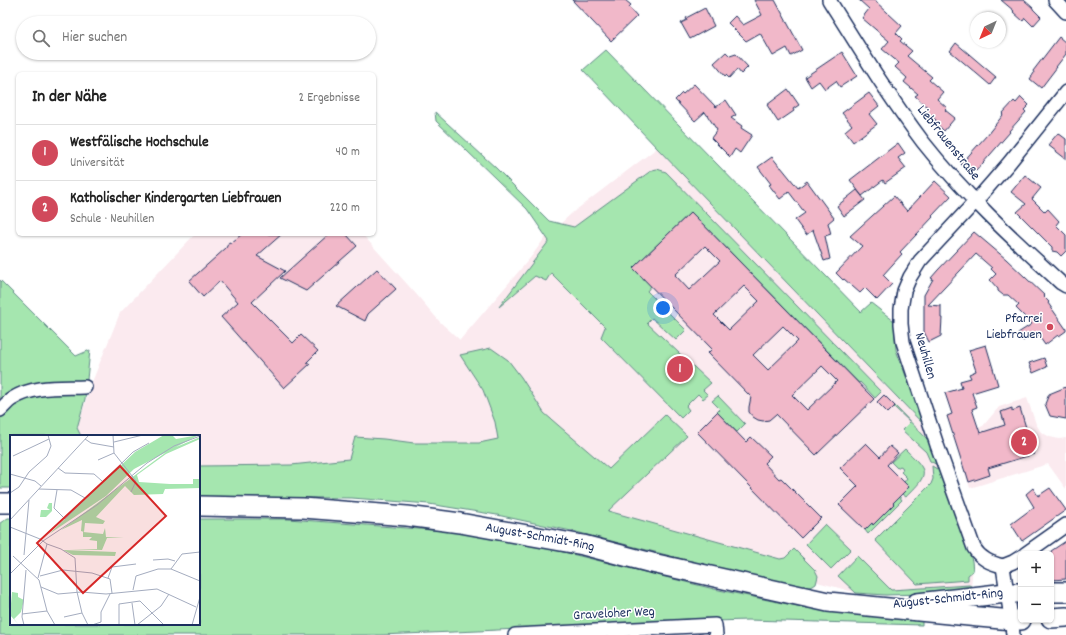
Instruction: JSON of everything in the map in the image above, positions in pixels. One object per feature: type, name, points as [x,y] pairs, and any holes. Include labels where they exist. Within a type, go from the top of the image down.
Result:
[{"type":"main road","name":"August-Schmidt-Ring","points":[[200,506],[303,508],[407,516],[460,523],[583,545],[652,563],[828,602],[1015,625]]},
{"type":"main road","points":[[1054,592],[1066,592]]},
{"type":"main road","name":"August-Schmidt-Ring","points":[[876,607],[1014,593]]},
{"type":"main road","points":[[1054,618],[1066,617]]},
{"type":"street","name":"Liebfrauenstraße","points":[[829,0],[878,78],[924,142],[975,202],[1012,238],[1066,286]]},
{"type":"street","points":[[1055,0],[1066,12]]},
{"type":"street","name":"Neuhillen","points":[[1003,566],[982,558],[974,548],[939,452],[903,342],[901,309],[904,291],[910,277],[920,261],[1009,163],[1066,92]]},
{"type":"street","points":[[0,410],[11,400],[25,392],[40,388],[85,387]]},
{"type":"street","points":[[1029,551],[1066,526]]},
{"type":"street","points":[[1015,625],[1014,593],[1003,566],[1018,559]]},
{"type":"street","name":"Graveloher Weg","points":[[515,635],[716,630]]},
{"type":"shaded area","points":[[657,148],[925,426],[973,565],[971,588],[861,594],[570,514],[200,470],[200,435],[80,435],[77,428],[92,382],[120,313],[193,236],[364,236],[440,322],[460,340],[531,257],[544,239],[572,213]]},
{"type":"shaded area","points":[[1027,398],[1036,424],[1041,432],[1050,437],[1059,439],[1066,438],[1066,489],[1048,464],[970,488],[959,454],[984,446],[978,428],[983,426],[999,407]]},
{"type":"green space","points":[[606,50],[861,312],[871,303],[894,321],[896,350],[925,426],[583,70]]},
{"type":"green space","points":[[435,112],[496,168],[549,221],[574,227],[652,170],[657,169],[666,172],[881,392],[875,398],[860,382],[859,383],[691,212],[633,268],[651,286],[647,291],[686,330],[676,340],[652,318],[647,323],[711,383],[703,390],[708,395],[703,399],[698,394],[686,406],[689,410],[681,418],[601,337],[605,327],[551,273],[546,281],[535,276],[499,307],[549,241],[527,209],[436,121]]},
{"type":"green space","points":[[0,280],[76,356],[90,350],[85,399],[77,428],[80,435],[10,435],[10,488],[0,488]]},
{"type":"green space","points":[[491,348],[508,360],[521,377],[544,413],[609,469],[665,415],[687,436],[608,511],[780,559],[785,558],[794,549],[815,570],[818,576],[816,584],[807,588],[769,581],[576,532],[497,515],[429,504],[352,498],[200,497],[200,466],[291,465],[349,459],[355,437],[414,443],[479,443],[498,439],[495,422],[483,390],[460,355]]},
{"type":"green space","points":[[718,396],[745,424],[737,432],[717,412],[720,409],[712,401]]},
{"type":"green space","points":[[895,406],[929,441],[941,467],[930,461],[926,452],[902,430],[910,422],[894,407]]},
{"type":"green space","points":[[905,449],[919,463],[923,472],[921,480],[906,497],[902,494],[904,482],[907,478],[901,472],[903,470],[902,467],[900,466],[897,468],[891,462]]},
{"type":"green space","points":[[932,466],[942,472],[972,561],[973,571],[968,575],[968,580],[917,584],[875,540],[931,484],[933,479]]},
{"type":"green space","points":[[899,496],[902,500],[868,534],[865,530],[872,523],[873,525],[894,504],[893,503]]},
{"type":"green space","points":[[10,518],[10,625],[200,625],[200,519],[288,519],[458,532],[531,544],[714,589],[807,608],[922,621],[922,625],[748,620],[616,624],[380,635],[0,635],[0,523]]},
{"type":"green space","points":[[825,524],[851,549],[831,569],[806,544]]},
{"type":"green space","points":[[857,556],[891,590],[969,585],[975,588],[923,594],[886,595],[856,593],[838,576]]},
{"type":"building","points":[[572,0],[625,0],[631,5],[629,7],[637,16],[611,41]]},
{"type":"building","points":[[754,0],[775,0],[802,50],[791,56],[787,48],[773,56],[760,33],[746,41],[728,23],[735,16],[743,25],[762,15]]},
{"type":"building","points":[[859,0],[874,0],[902,26],[896,33],[902,39],[900,41],[912,51],[907,56],[932,77],[929,80],[943,92],[937,99],[947,108],[945,110],[955,118],[944,131],[935,122],[936,120],[926,112],[929,108],[915,96],[918,94],[904,82],[907,78],[895,67],[899,63],[882,49],[889,41],[862,18],[869,9]]},
{"type":"building","points":[[1001,0],[1024,0],[1041,17],[1033,26],[1025,18],[1023,21]]},
{"type":"building","points":[[705,8],[714,26],[690,39],[681,23],[687,20],[686,18]]},
{"type":"building","points":[[1059,37],[1066,43],[1066,54],[1041,88],[1030,79],[1034,73],[1033,71]]},
{"type":"building","points":[[956,43],[996,77],[990,85],[950,51]]},
{"type":"building","points":[[726,52],[730,56],[736,54],[748,67],[741,74],[737,69],[729,78],[726,75],[725,76],[714,63]]},
{"type":"building","points":[[842,52],[857,76],[840,87],[836,81],[825,89],[819,81],[811,87],[805,77]]},
{"type":"building","points":[[694,84],[716,107],[726,100],[736,115],[731,118],[742,126],[741,128],[752,135],[740,153],[735,149],[730,157],[711,138],[717,130],[705,112],[695,121],[675,100]]},
{"type":"building","points":[[788,89],[799,105],[793,109],[794,111],[778,122],[767,105]]},
{"type":"building","points":[[869,93],[879,106],[869,114],[877,124],[853,142],[845,131],[852,125],[842,113]]},
{"type":"building","points":[[1021,97],[1029,105],[1024,110],[1026,112],[976,171],[972,167],[968,171],[961,164],[987,135],[1003,115],[1002,114],[1014,101],[1016,103]]},
{"type":"building","points":[[1058,133],[1066,139],[1066,159],[1048,145]]},
{"type":"building","points":[[898,143],[905,153],[898,158],[906,168],[885,183],[883,180],[862,196],[850,180]]},
{"type":"building","points":[[772,157],[798,188],[807,181],[834,218],[828,223],[831,234],[825,236],[830,259],[824,261],[813,230],[806,235],[795,220],[805,213],[789,192],[780,199],[758,167]]},
{"type":"building","points":[[1025,175],[1041,188],[1032,199],[1045,212],[1048,209],[1059,221],[1056,225],[1066,235],[1066,251],[1061,256],[1057,252],[1052,251],[1052,247],[1017,212],[1026,204],[1011,192]]},
{"type":"building","points":[[935,181],[951,196],[900,252],[902,254],[883,275],[892,284],[877,300],[865,288],[860,293],[836,273],[862,246],[850,236],[894,196],[907,211]]},
{"type":"building","points":[[857,190],[865,200],[844,216],[837,206]]},
{"type":"building","points":[[691,212],[874,399],[816,455],[776,414],[769,420],[763,421],[753,417],[749,412],[751,397],[708,353],[712,349],[633,268]],"holes":[[[705,246],[720,261],[689,290],[675,275]],[[744,286],[759,301],[729,330],[714,315]],[[783,326],[798,341],[768,370],[753,355]],[[822,366],[837,381],[807,410],[792,395]]]},
{"type":"building","points":[[974,232],[1006,259],[1045,296],[1044,297],[1049,302],[1048,303],[1066,331],[1045,345],[1036,332],[1023,341],[1018,333],[1032,324],[1016,308],[1019,305],[1008,295],[1003,295],[998,291],[990,280],[996,274],[991,269],[992,268],[976,254],[928,305],[941,306],[942,318],[941,336],[929,342],[924,332],[924,295],[933,279],[931,278]]},
{"type":"building","points":[[240,236],[280,236],[257,256],[285,271],[252,302],[293,343],[301,335],[318,351],[307,362],[310,364],[284,388],[221,317],[238,302],[220,281],[203,297],[189,281],[226,248],[229,242],[231,243]]},
{"type":"building","points":[[327,236],[348,236],[357,246],[306,291],[280,278]]},
{"type":"building","points":[[377,269],[396,289],[368,314],[365,321],[336,306]]},
{"type":"building","points":[[986,345],[998,385],[972,393],[977,407],[972,409],[980,433],[1005,425],[1001,412],[1012,408],[1012,411],[1020,408],[1034,454],[988,468],[990,475],[969,482],[947,416],[952,414],[945,393],[962,388],[960,381],[971,378],[969,374],[976,371],[969,350]]},
{"type":"building","points":[[1044,358],[1047,367],[1033,373],[1029,363]]},
{"type":"building","points":[[1066,387],[1066,419],[1050,416],[1045,404],[1049,394]]},
{"type":"building","points":[[884,395],[895,406],[888,413],[877,402]]},
{"type":"building","points":[[717,412],[746,442],[751,437],[771,456],[764,463],[821,518],[801,538],[697,432]]},
{"type":"building","points":[[866,443],[880,457],[890,446],[898,453],[887,465],[909,487],[873,525],[872,523],[865,530],[839,505],[858,486],[840,468]]},
{"type":"building","points":[[1033,488],[1038,496],[1050,488],[1066,510],[1022,541],[1011,524],[1034,507],[1026,494]]},
{"type":"building","points":[[1066,541],[1066,579],[1054,580],[1054,551],[1051,551]]},
{"type":"place","name":"Pfarrei Liebfrauen","points":[[1050,327]]},
{"type":"place","name":"Westfälische Hochschule","points":[[680,369]]},
{"type":"place","name":"Katholischer Kindergarten Liebfrauen","points":[[1024,442]]}]
